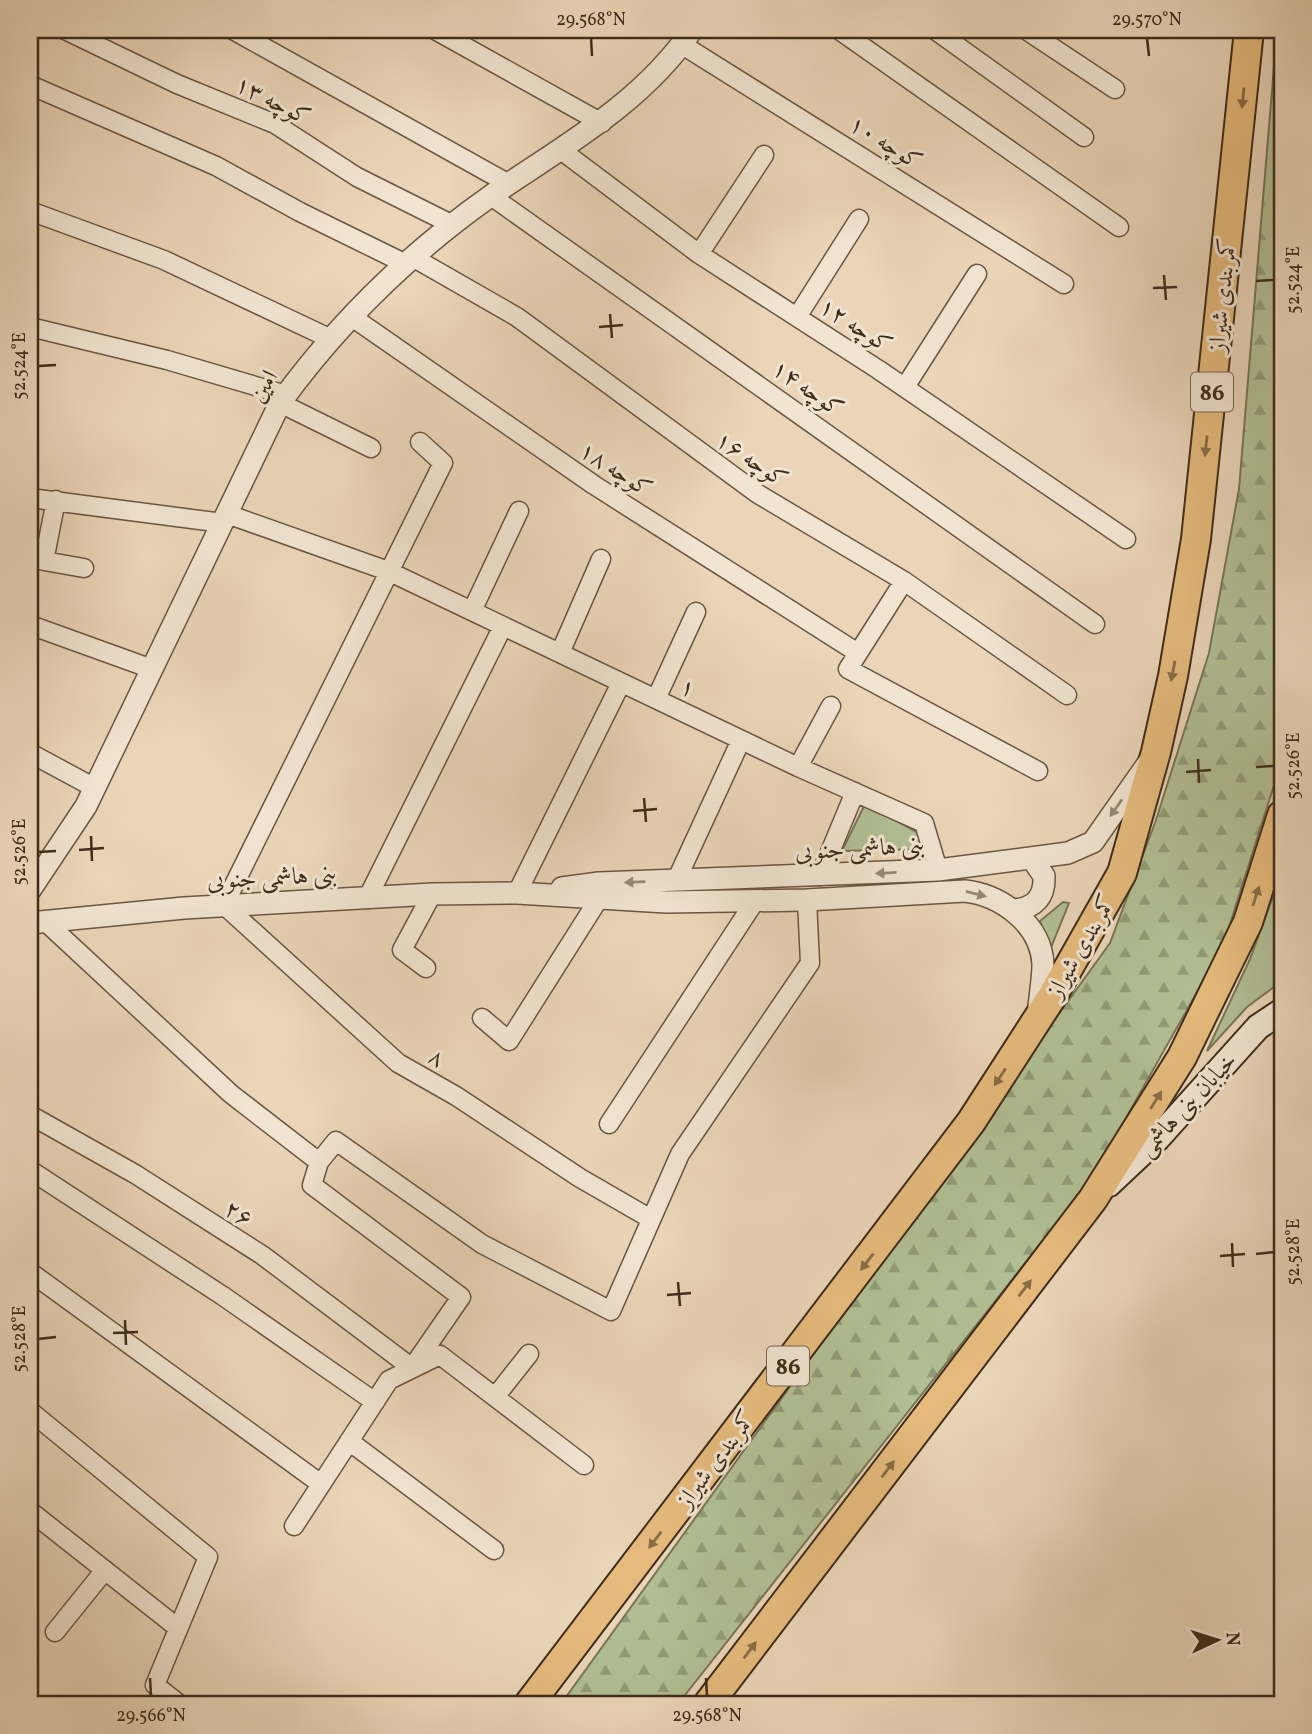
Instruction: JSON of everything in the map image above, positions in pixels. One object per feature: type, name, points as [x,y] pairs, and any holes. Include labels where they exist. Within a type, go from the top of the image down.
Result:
[{"type":"highway","name":"کمربندی شیراز","points":[[529,1704],[971,1122],[1037,1020],[1122,873],[1156,752],[1173,676],[1196,539],[1250,30]]},
{"type":"highway","points":[[708,1704],[1093,1199],[1182,1057],[1248,922],[1282,815]]},
{"type":"main road","name":"خیابان بنی هاشمی","points":[[1093,1199],[1158,1138],[1258,1027],[1282,1011]]},
{"type":"street","name":"کوچه ۱۳","points":[[65,30],[177,84],[275,124],[357,177],[453,225]]},
{"type":"street","name":"کوچه ۱۴","points":[[233,30],[500,190],[1095,624]]},
{"type":"street","points":[[435,30],[602,123]]},
{"type":"street","points":[[839,30],[1119,227]]},
{"type":"street","points":[[934,30],[1084,137]]},
{"type":"street","points":[[1026,30],[1115,89]]},
{"type":"street","name":"امین","points":[[30,890],[95,788],[283,399],[308,363],[410,261],[453,225],[500,190],[602,123],[647,84],[683,35]]},
{"type":"street","name":"کوچه ۱۰","points":[[683,35],[1064,284]]},
{"type":"street","name":"کوچه ۱۶","points":[[30,85],[216,166],[300,212],[410,261],[517,317],[758,494],[904,581],[1067,695]]},
{"type":"street","name":"کوچه ۱۲","points":[[561,150],[699,254],[905,387],[1126,539]]},
{"type":"street","points":[[699,254],[764,155]]},
{"type":"street","points":[[30,211],[164,260],[331,339]]},
{"type":"street","points":[[797,317],[859,219]]},
{"type":"street","points":[[905,387],[978,274]]},
{"type":"street","name":"کوچه ۱۸","points":[[352,317],[594,485],[858,653]]},
{"type":"street","points":[[30,327],[167,360],[283,399],[371,448]]},
{"type":"street","points":[[224,905],[443,463],[420,442]]},
{"type":"street","name":"۱","points":[[30,498],[225,518],[388,571],[798,767],[924,822],[938,870]]},
{"type":"street","points":[[56,500],[44,561],[84,568]]},
{"type":"street","points":[[472,611],[519,511]]},
{"type":"street","points":[[560,653],[601,559]]},
{"type":"street","points":[[904,581],[848,669],[1038,771]]},
{"type":"street","points":[[656,699],[696,612]]},
{"type":"street","points":[[30,625],[152,669]]},
{"type":"street","points":[[367,899],[503,626]]},
{"type":"street","points":[[517,893],[621,683]]},
{"type":"street","points":[[798,767],[831,706]]},
{"type":"street","points":[[676,881],[741,740]]},
{"type":"street","name":"بنی هاشمی جنوبی","points":[[517,893],[599,883],[938,870],[1033,860],[1068,853],[1093,842],[1156,752]]},
{"type":"street","points":[[30,753],[95,788]]},
{"type":"street","points":[[820,876],[855,792]]},
{"type":"street","points":[[1014,910],[1034,905],[1041,897],[1044,876],[1033,860]]},
{"type":"street","name":"بنی هاشمی جنوبی","points":[[39,923],[224,905],[432,894],[517,893],[598,900],[755,901],[965,891],[979,893],[1014,910],[1032,933],[1043,961],[1037,1020]]},
{"type":"street","points":[[426,968],[402,950],[432,894]]},
{"type":"street","points":[[482,1018],[509,1041],[598,900]]},
{"type":"street","points":[[412,1368],[461,1297],[312,1185],[319,1162],[336,1141],[482,1244],[611,1311],[680,1154],[810,962],[807,900]]},
{"type":"street","points":[[609,1124],[755,901]]},
{"type":"street","name":"۸","points":[[224,905],[398,1063],[651,1219]]},
{"type":"street","points":[[39,923],[230,1094],[319,1162]]},
{"type":"street","name":"۲۶","points":[[30,1115],[135,1174],[262,1255],[412,1368]]},
{"type":"street","points":[[30,1170],[223,1296],[375,1402]]},
{"type":"street","points":[[30,1272],[321,1484]]},
{"type":"street","points":[[495,1397],[529,1354]]},
{"type":"street","points":[[294,1526],[389,1380],[440,1355],[584,1465]]},
{"type":"street","points":[[30,1411],[208,1557],[155,1685],[173,1703]]},
{"type":"street","points":[[349,1441],[494,1550]]},
{"type":"street","points":[[31,1515],[178,1628]]},
{"type":"street","points":[[55,1632],[105,1570]]},
{"type":"street","points":[[30,1701],[34,1704]]},
{"type":"green space","points":[[1277,30],[1282,30],[1282,760],[1223,946],[1092,1178],[678,1704],[561,1704],[1110,943],[1156,820],[1209,653],[1239,489]]},
{"type":"green space","points":[[865,804],[917,832],[923,849],[842,851]]},
{"type":"green space","points":[[1282,872],[1282,981],[1247,1007],[1207,1051],[1250,959]]},
{"type":"green space","points":[[1063,902],[1069,903],[1050,950],[1040,921]]}]
